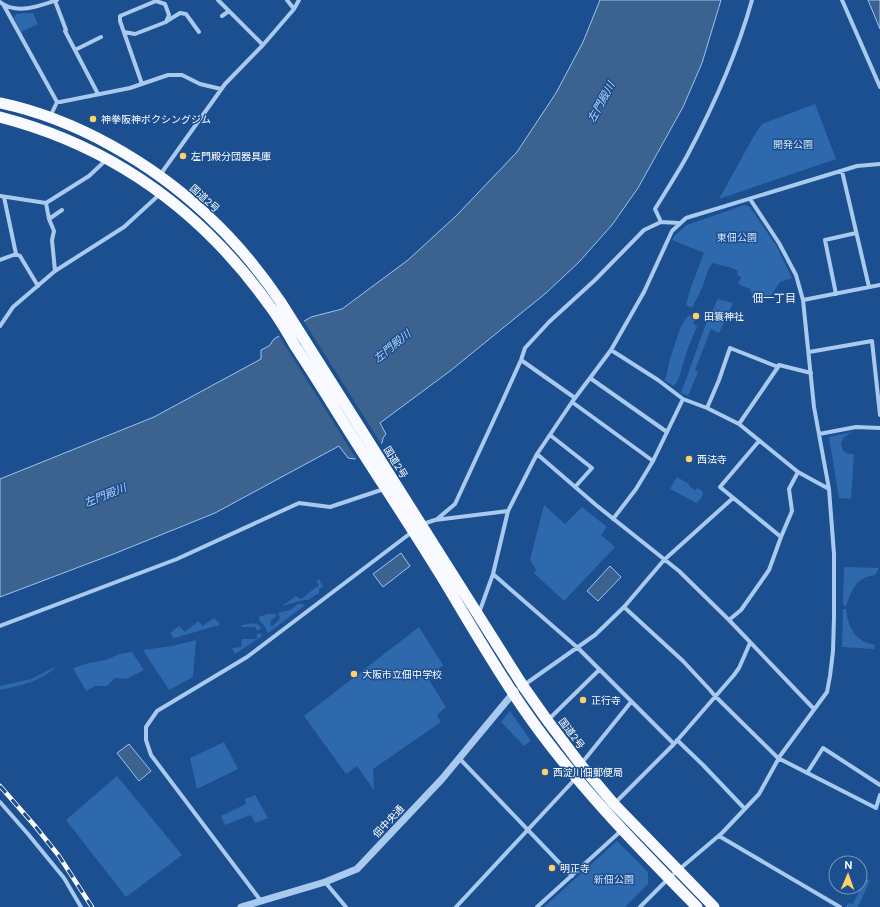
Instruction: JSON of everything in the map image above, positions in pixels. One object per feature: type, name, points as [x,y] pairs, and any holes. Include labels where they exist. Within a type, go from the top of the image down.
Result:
[{"type":"highway","name":"国道2号","points":[[0,103],[50,118],[80,130],[110,145],[159,176],[179,191],[224,232],[257,269],[373,470],[390,486],[479,614],[523,686],[547,720],[581,765],[673,874],[696,907]]},
{"type":"highway","name":"国道2号","points":[[0,117],[49,132],[88,148],[161,193],[178,206],[215,241],[252,282],[276,304],[383,463],[390,486]]},
{"type":"highway","name":"国道2号","points":[[418,528],[513,693],[536,727],[576,778],[622,830],[714,907]]},
{"type":"street","points":[[44,4],[48,0]]},
{"type":"street","points":[[1,2],[14,8],[32,8],[56,0],[66,30],[64,31],[98,94]]},
{"type":"street","points":[[218,0],[263,45]]},
{"type":"street","points":[[287,0],[294,9]]},
{"type":"street","points":[[159,176],[221,89],[263,45],[294,9],[299,0]]},
{"type":"street","points":[[661,222],[655,209],[686,157],[709,110],[743,31],[752,0]]},
{"type":"street","points":[[842,0],[880,87]]},
{"type":"street","points":[[1,2],[57,102]]},
{"type":"street","points":[[142,84],[120,21],[120,16],[156,2],[165,4],[169,15],[166,22]]},
{"type":"street","points":[[222,16],[229,12]]},
{"type":"street","points":[[124,32],[134,34],[166,22],[180,13],[186,14],[199,32]]},
{"type":"street","points":[[75,50],[101,37]]},
{"type":"street","points":[[57,102],[130,88],[168,75],[182,75],[200,84],[221,89]]},
{"type":"street","points":[[50,118],[57,102]]},
{"type":"street","points":[[38,286],[20,256],[16,254],[2,197],[46,203],[89,176],[107,159]]},
{"type":"street","points":[[479,614],[493,574],[508,511],[537,454],[611,350],[644,292],[672,231],[679,223],[686,218],[857,166],[880,164]]},
{"type":"street","points":[[842,171],[869,288]]},
{"type":"street","points":[[0,326],[14,307],[55,271],[124,227],[161,193]]},
{"type":"street","points":[[640,907],[673,874],[719,836],[744,808],[759,794],[778,758],[827,692],[833,651],[834,554],[829,489],[814,407],[803,300],[796,274],[779,243],[750,199]]},
{"type":"street","points":[[46,203],[49,219],[54,231],[52,240],[55,271]]},
{"type":"street","points":[[49,219],[62,210]]},
{"type":"street","points":[[262,901],[151,755],[146,740],[146,727],[157,711],[247,657],[418,528],[435,520],[455,504],[521,360],[525,348],[549,322],[595,280],[644,230],[661,222],[679,223]]},
{"type":"street","points":[[836,294],[825,240],[856,233]]},
{"type":"street","points":[[0,260],[16,254]]},
{"type":"street","points":[[803,300],[880,285]]},
{"type":"street","points":[[809,352],[872,341],[880,415]]},
{"type":"street","points":[[707,408],[730,348],[778,367],[779,365],[811,373]]},
{"type":"street","points":[[611,350],[658,380],[683,399],[707,408],[739,424],[798,472],[829,489]]},
{"type":"street","points":[[521,360],[653,461]]},
{"type":"street","points":[[739,424],[778,367]]},
{"type":"street","points":[[590,378],[667,432]]},
{"type":"street","points":[[613,519],[636,489],[653,461],[683,399]]},
{"type":"street","points":[[819,434],[856,427],[880,428]]},
{"type":"street","points":[[550,435],[592,468],[575,487]]},
{"type":"street","points":[[759,441],[720,487],[781,537]]},
{"type":"street","points":[[537,454],[613,519],[664,560],[679,570],[814,709]]},
{"type":"street","points":[[729,620],[741,610],[769,570],[792,511],[789,490],[798,472]]},
{"type":"street","points":[[0,626],[177,559],[299,503],[330,507],[390,486]]},
{"type":"street","points":[[523,686],[595,635],[624,607],[664,560],[733,498]]},
{"type":"street","points":[[435,520],[508,511]]},
{"type":"street","points":[[493,574],[578,648],[631,702],[706,768],[744,808]]},
{"type":"street","points":[[624,607],[683,661],[715,696],[778,758],[876,808],[880,795]]},
{"type":"street","points":[[614,804],[676,742],[739,668],[750,643]]},
{"type":"street","points":[[547,720],[599,670]]},
{"type":"street","name":"佃中央通","points":[[241,907],[325,882],[357,869],[442,779],[513,693],[523,686]]},
{"type":"street","points":[[581,765],[631,702]]},
{"type":"street","points":[[807,773],[823,748],[880,785]]},
{"type":"street","points":[[459,758],[572,876]]},
{"type":"street","points":[[456,907],[576,778]]},
{"type":"street","points":[[0,802],[64,878],[81,907]]},
{"type":"street","points":[[537,907],[622,830]]},
{"type":"street","points":[[719,836],[840,907]]},
{"type":"street","points":[[325,882],[346,907]]},
{"type":"green space","points":[[33,13],[38,24],[21,32],[14,18],[16,14]]},
{"type":"green space","name":"開発公園","points":[[815,104],[836,159],[719,199],[762,124]]},
{"type":"green space","name":"東佃公園","points":[[744,205],[750,207],[777,247],[792,278],[780,282],[770,297],[753,297],[750,289],[738,284],[741,277],[737,275],[738,271],[712,263],[692,308],[686,305],[704,253],[672,240],[674,236],[687,225]]},
{"type":"green space","points":[[718,299],[733,303],[719,333],[711,329],[695,370],[698,372],[688,396],[681,393],[707,321]]},
{"type":"green space","points":[[689,315],[696,319],[693,323],[697,326],[678,380],[674,386],[665,381],[670,359],[681,326]]},
{"type":"green space","points":[[853,432],[844,437],[841,443],[843,451],[848,454],[854,454],[851,499],[839,498],[829,437]]},
{"type":"green space","points":[[677,477],[689,484],[689,486],[695,490],[697,488],[702,491],[703,495],[697,503],[670,489]]},
{"type":"green space","points":[[544,505],[565,524],[582,507],[607,527],[601,535],[615,547],[564,601],[534,573],[536,570],[530,560]]},
{"type":"green space","points":[[844,567],[879,568],[875,575],[863,579],[855,586],[846,606],[843,605]]},
{"type":"green space","points":[[319,579],[323,587],[319,589],[319,593],[308,600],[282,606],[296,596],[301,599],[319,585],[316,581]]},
{"type":"green space","points":[[298,604],[303,604],[304,606],[268,633],[264,625],[259,620],[259,617],[267,614],[276,614],[275,618],[272,619],[270,624],[273,626],[280,618],[278,613],[290,610]]},
{"type":"green space","points":[[843,609],[846,609],[851,628],[854,633],[863,641],[875,645],[874,649],[842,647]]},
{"type":"green space","points":[[214,618],[220,624],[219,625],[171,639],[173,637],[170,633],[179,626],[185,632],[198,621],[203,626]]},
{"type":"green space","points":[[254,623],[260,626],[261,629],[256,630],[256,627],[242,627],[242,625]]},
{"type":"green space","points":[[419,627],[443,665],[429,680],[446,707],[437,715],[441,722],[373,769],[374,790],[357,766],[346,774],[304,716]]},
{"type":"green space","points":[[261,633],[262,636],[235,654],[232,648],[241,647],[242,639],[257,639],[257,634]]},
{"type":"green space","points":[[196,640],[193,677],[169,690],[143,650],[173,646]]},
{"type":"green space","points":[[132,652],[144,670],[127,679],[115,678],[107,686],[95,686],[86,691],[73,668],[106,660],[119,654]]},
{"type":"green space","points":[[57,666],[44,676],[37,679],[0,690],[0,686],[31,679]]},
{"type":"green space","points":[[510,711],[531,741],[524,746],[501,722]]},
{"type":"green space","points":[[224,742],[238,769],[197,789],[190,758]]},
{"type":"green space","points":[[117,776],[182,855],[126,897],[66,820]]},
{"type":"green space","points":[[255,795],[268,818],[255,823],[251,815],[225,825],[221,816],[246,804],[245,799]]},
{"type":"green space","name":"新佃公園","points":[[617,841],[648,872],[648,884],[625,907],[544,907]]},
{"type":"green space","points":[[857,895],[863,895],[858,907],[846,907],[848,903],[853,904]]},
{"type":"water","name":"左門殿川","points":[[600,0],[721,0],[702,63],[683,107],[638,188],[612,225],[579,262],[546,293],[450,371],[380,423],[386,434],[382,443],[355,459],[348,458],[339,446],[215,513],[116,553],[0,597],[0,479],[154,417],[261,359],[261,350],[269,346],[274,339],[311,317],[342,309],[408,260],[456,216],[517,152],[556,93],[583,42]]},
{"type":"water","points":[[868,0],[880,0],[880,29]]},
{"type":"water","points":[[401,553],[410,566],[383,587],[373,574]]},
{"type":"water","points":[[610,566],[621,577],[598,601],[587,591]]},
{"type":"water","points":[[129,744],[151,771],[139,781],[117,753]]},
{"type":"pier","points":[[303,320],[382,445],[357,460],[278,334]]},
{"type":"railway","points":[[0,786],[59,856],[92,907]]},
{"type":"place","name":"神拳阪神ボクシングジム","points":[[93,119]]},
{"type":"place","name":"左門殿分団器具庫","points":[[183,156]]},
{"type":"place","name":"田簑神社","points":[[696,316]]},
{"type":"place","name":"西法寺","points":[[689,459]]},
{"type":"place","name":"大阪市立佃中学校","points":[[354,674]]},
{"type":"place","name":"正行寺","points":[[583,700]]},
{"type":"place","name":"西淀川佃郵便局","points":[[545,772]]},
{"type":"place","name":"明正寺","points":[[552,868]]},
{"type":"district","name":"佃一丁目","points":[[774,298]]}]
